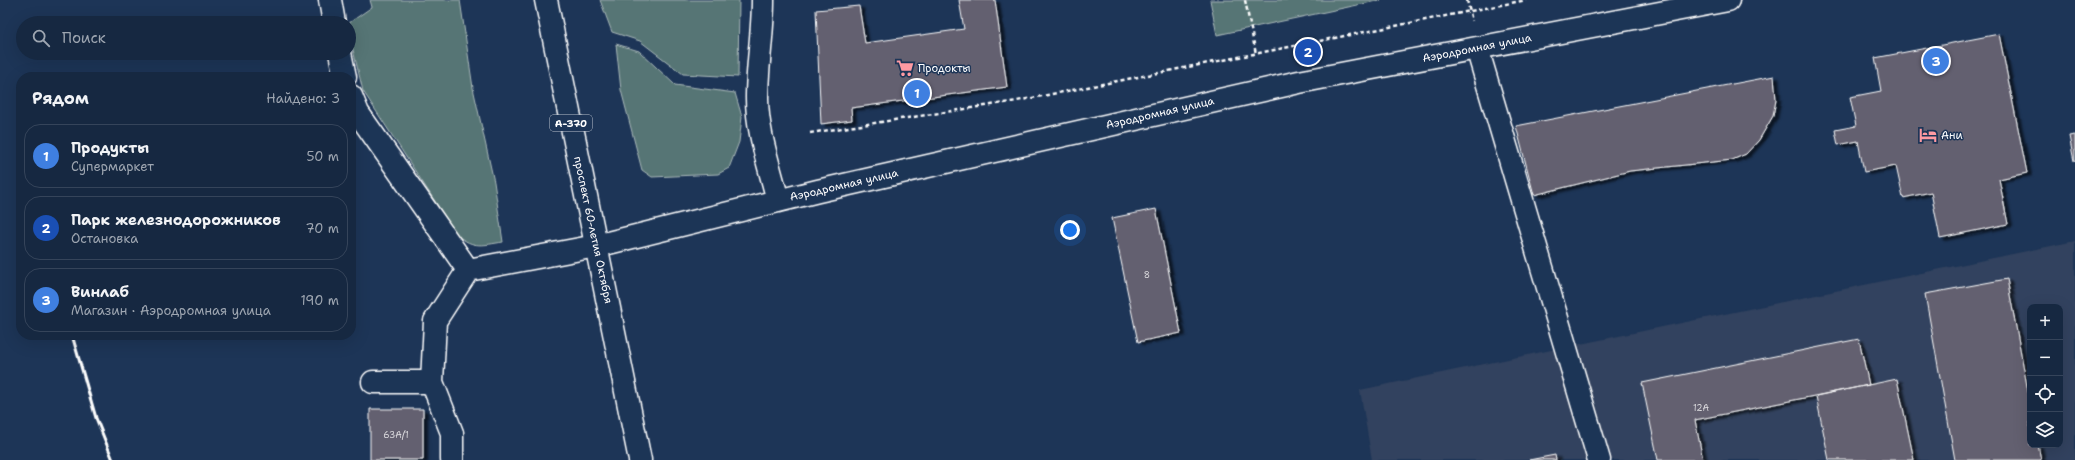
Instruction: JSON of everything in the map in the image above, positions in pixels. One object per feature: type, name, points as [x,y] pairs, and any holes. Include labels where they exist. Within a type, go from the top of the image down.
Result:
[{"type":"main road","points":[[330,0],[333,16]]},
{"type":"main road","name":"проспект 60-летия Октября","points":[[546,0],[640,460]]},
{"type":"main road","points":[[763,0],[763,33],[757,99],[760,124],[778,201]]},
{"type":"main road","name":"Аэродромная улица","points":[[468,270],[596,246],[778,201],[1292,83],[1728,0]]},
{"type":"main road","points":[[1477,48],[1599,460]]},
{"type":"main road","points":[[341,60],[344,72]]},
{"type":"main road","points":[[356,108],[468,270],[436,321],[432,382],[452,433],[452,460]]},
{"type":"main road","points":[[373,382],[432,382]]},
{"type":"path","points":[[1245,0],[1256,54]]},
{"type":"path","points":[[810,133],[1017,101],[1526,0]]},
{"type":"shaded area","points":[[2075,241],[2075,460],[1372,460],[1360,390]]},
{"type":"green space","points":[[370,0],[460,0],[473,88],[494,182],[503,242],[479,245],[469,242],[457,235],[363,91],[356,60],[356,18],[372,7]]},
{"type":"green space","points":[[600,0],[739,0],[738,77],[683,74],[640,41],[612,32]]},
{"type":"green space","points":[[1210,0],[1381,0],[1217,35]]},
{"type":"green space","points":[[616,44],[639,51],[675,85],[735,93],[742,117],[739,142],[729,168],[718,174],[652,177],[642,170],[621,90]]},
{"type":"building","points":[[959,0],[995,0],[1007,87],[851,108],[852,120],[821,124],[816,10],[859,6],[865,43],[964,29]]},
{"type":"building","name":"Ани","points":[[1999,34],[2027,173],[1999,179],[2008,224],[1940,238],[1931,192],[1903,198],[1896,166],[1864,172],[1858,141],[1838,145],[1835,130],[1856,126],[1850,97],[1881,91],[1875,58]]},
{"type":"building","points":[[1774,76],[1776,100],[1773,116],[1759,140],[1746,154],[1732,160],[1630,171],[1534,195],[1516,126]]},
{"type":"building","points":[[2075,135],[2075,160],[2074,161],[2069,136]]},
{"type":"building","points":[[1156,209],[1181,333],[1138,342],[1112,218]]},
{"type":"building","points":[[2007,279],[2027,386],[2027,448],[2039,448],[2041,460],[1955,460],[1925,294]]},
{"type":"building","points":[[1859,339],[1869,385],[1695,420],[1703,460],[1658,460],[1642,383]]},
{"type":"building","points":[[1897,379],[1914,460],[1829,460],[1816,396]]},
{"type":"building","points":[[370,409],[423,409],[423,460],[370,460]]},
{"type":"building","points":[[1555,455],[1556,460],[1529,460]]},
{"type":"railway","points":[[73,340],[96,418],[113,460]]},
{"type":"place","name":"Парк железнодорожников","points":[[1308,52]]},
{"type":"place","name":"Винлаб","points":[[1936,61]]},
{"type":"place","name":"Продокты","points":[[905,68]]},
{"type":"place","name":"Продукты","points":[[917,93]]},
{"type":"place","name":"Ани","points":[[1928,135]]}]
